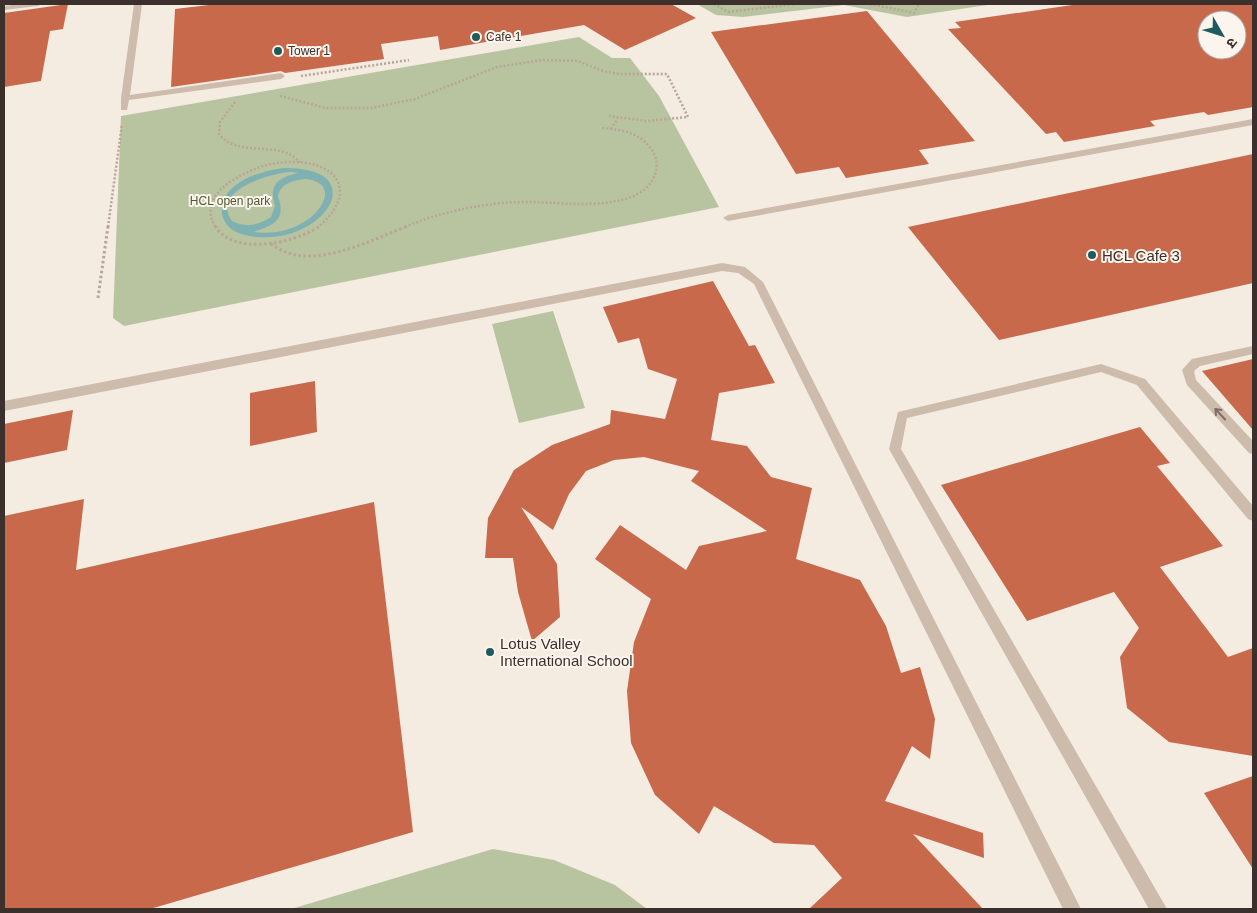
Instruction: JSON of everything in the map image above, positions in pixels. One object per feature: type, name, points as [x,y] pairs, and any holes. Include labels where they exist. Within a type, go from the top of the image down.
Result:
[{"type":"lane","points":[[4,8],[38,4]]},
{"type":"lane","points":[[124,108],[138,4]]},
{"type":"lane","points":[[126,98],[281,76]]},
{"type":"lane","points":[[728,218],[1253,122]]},
{"type":"lane","points":[[4,406],[722,267],[741,270],[758,282],[1072,909]]},
{"type":"lane","points":[[1253,350],[1196,362],[1188,370],[1191,382],[1253,449]]},
{"type":"lane","points":[[1158,909],[895,449],[902,415],[1101,368],[1141,382],[1253,515]]},
{"type":"path","points":[[714,4],[728,12],[796,4]]},
{"type":"path","points":[[870,4],[914,13],[919,4]]},
{"type":"path","points":[[275,96],[313,106],[331,108],[371,107],[410,100],[499,65],[520,62],[578,61],[617,75],[667,74],[688,117],[647,121],[608,116]]},
{"type":"path","points":[[237,98],[219,126],[219,133],[223,140],[232,145],[288,153],[301,163]]},
{"type":"path","points":[[98,298],[124,108]]},
{"type":"path","points":[[610,129],[618,118]]},
{"type":"path","points":[[271,244],[281,252],[311,254],[348,248],[433,216],[468,208],[533,202],[580,206],[617,202],[648,188],[656,177],[658,165],[655,154],[647,144],[634,136],[601,128]]},
{"type":"path","points":[[281,163],[301,163],[322,168],[332,174],[338,181],[341,190],[341,199],[336,209],[317,228],[303,235],[271,244],[240,242],[218,231],[212,223],[210,213],[212,203],[226,184],[251,170],[281,163]]},
{"type":"green space","points":[[697,4],[994,4],[907,17],[844,5],[743,17],[716,15]]},
{"type":"green space","name":"HCL open park","points":[[579,37],[612,58],[630,58],[659,96],[719,207],[124,326],[113,318],[121,116]]},
{"type":"green space","points":[[553,311],[585,408],[519,423],[492,324]]},
{"type":"green space","points":[[493,849],[554,860],[615,885],[647,909],[291,909]]},
{"type":"water","points":[[275,169],[311,171],[327,179],[333,191],[330,204],[319,218],[303,229],[282,236],[253,237],[229,227],[222,215],[225,197],[238,183],[256,174]],"holes":[[[291,172],[299,173],[281,179],[274,187],[273,198],[275,206],[271,217],[252,225],[232,221],[227,210],[229,200],[236,192],[258,180]],[[306,179],[323,186],[325,192],[321,206],[316,212],[296,226],[284,230],[266,233],[253,232],[272,225],[279,217],[281,212],[278,197],[282,188],[292,181]]]},
{"type":"building","points":[[68,4],[63,29],[50,31],[41,81],[4,87],[4,13]]},
{"type":"building","name":"Tower 1","points":[[217,4],[671,4],[696,18],[625,50],[584,25],[440,50],[438,36],[381,44],[384,59],[285,73],[281,71],[171,87],[175,9]]},
{"type":"building","points":[[1079,4],[1253,4],[1253,107],[1208,115],[1204,112],[1150,121],[1155,126],[1064,142],[1056,132],[1046,134],[948,29],[961,28],[955,22]]},
{"type":"building","points":[[867,11],[975,141],[919,150],[929,164],[846,178],[839,167],[796,174],[711,32]]},
{"type":"building","name":"HCL Cafe 3","points":[[1253,154],[1253,283],[999,340],[908,227]]},
{"type":"building","points":[[713,281],[749,346],[755,345],[775,383],[719,393],[711,440],[747,446],[771,477],[812,488],[796,559],[860,580],[886,626],[901,673],[920,667],[935,719],[930,759],[912,746],[885,801],[983,833],[984,858],[913,834],[983,909],[809,909],[842,878],[814,845],[774,843],[714,806],[699,834],[655,795],[631,743],[627,691],[634,642],[651,599],[595,559],[620,525],[686,570],[699,546],[767,531],[691,481],[699,471],[644,457],[614,460],[586,471],[569,494],[553,530],[521,507],[557,564],[560,617],[532,641],[518,592],[513,558],[485,558],[488,518],[514,470],[552,445],[610,424],[611,410],[665,419],[677,379],[648,369],[639,338],[618,343],[603,307]]},
{"type":"building","points":[[1253,359],[1253,430],[1202,371]]},
{"type":"building","points":[[315,381],[317,432],[250,446],[250,393]]},
{"type":"building","points":[[73,410],[67,450],[4,463],[4,424]]},
{"type":"building","points":[[1140,427],[1170,463],[1157,466],[1223,546],[1160,567],[1228,657],[1253,648],[1253,756],[1169,742],[1127,708],[1120,657],[1139,628],[1114,592],[1027,621],[941,485]]},
{"type":"building","points":[[84,499],[76,570],[374,502],[413,832],[150,909],[4,909],[4,516]]},
{"type":"building","points":[[1253,776],[1253,869],[1204,793]]},
{"type":"place","name":"Cafe 1","points":[[476,37]]},
{"type":"place","name":"Tower 1","points":[[278,51]]},
{"type":"place","name":"HCL Cafe 3","points":[[1092,255]]},
{"type":"place","name":"Lotus Valley International School","points":[[490,652]]}]
